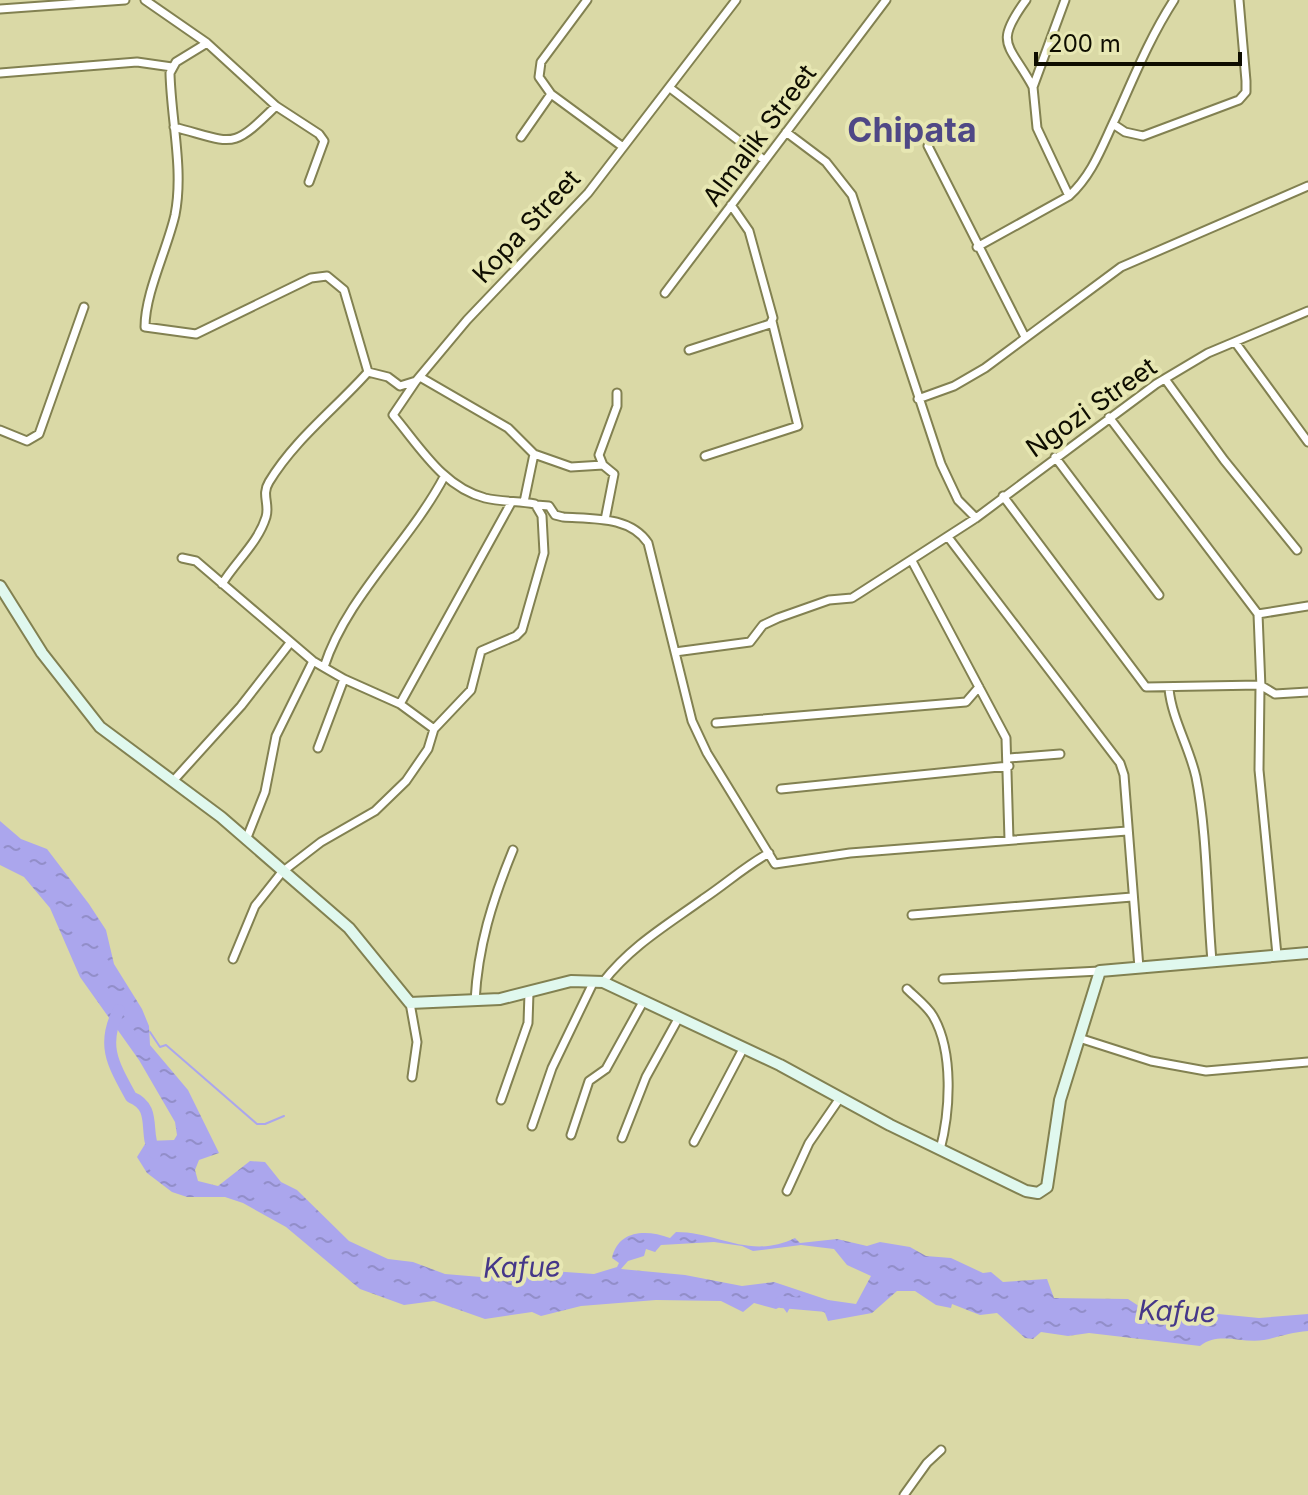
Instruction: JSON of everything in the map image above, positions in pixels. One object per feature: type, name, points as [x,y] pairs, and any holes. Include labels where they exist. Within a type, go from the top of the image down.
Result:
[{"type":"street","points":[[0,9],[33,3],[125,0]]},
{"type":"street","points":[[145,0],[207,43],[276,106],[311,127],[324,141],[309,182]]},
{"type":"street","points":[[587,0],[538,70],[551,94],[623,147]]},
{"type":"street","name":"Kopa Street","points":[[444,477],[393,415],[418,379],[493,291],[568,216],[736,0]]},
{"type":"street","name":"Almalik Street","points":[[665,293],[886,0]]},
{"type":"street","points":[[1026,0],[1007,26],[1005,39],[1033,87],[1037,128],[1069,196]]},
{"type":"street","points":[[1033,87],[1065,0]]},
{"type":"street","points":[[977,247],[1069,196],[1090,174],[1156,27],[1174,0]]},
{"type":"street","points":[[1113,124],[1125,132],[1143,136],[1239,100],[1246,92],[1239,0]]},
{"type":"street","points":[[0,73],[137,62],[172,67],[207,43]]},
{"type":"street","points":[[172,67],[174,216],[153,293],[145,308],[145,327],[196,334],[311,278],[327,276],[344,290],[368,372]]},
{"type":"street","points":[[670,88],[764,160]]},
{"type":"street","points":[[521,137],[551,94]]},
{"type":"street","points":[[174,127],[225,141],[241,139],[276,106]]},
{"type":"street","points":[[786,132],[826,162],[852,195],[862,216],[918,399],[948,481],[958,500],[976,518]]},
{"type":"street","points":[[928,146],[1025,337]]},
{"type":"street","points":[[918,399],[971,377],[1121,267],[1308,186]]},
{"type":"street","points":[[705,456],[798,426],[749,231],[731,205]]},
{"type":"street","points":[[0,430],[27,441],[39,434],[84,307]]},
{"type":"street","name":"Ngozi Street","points":[[675,652],[750,642],[769,622],[829,600],[852,598],[976,518],[1109,417],[1165,379],[1235,342],[1306,314]]},
{"type":"street","points":[[689,350],[772,321]]},
{"type":"street","points":[[1235,342],[1308,442]]},
{"type":"street","points":[[368,372],[388,377],[400,386],[418,379],[508,428],[534,454],[571,467],[603,465]]},
{"type":"street","points":[[222,584],[254,542],[266,519],[263,491],[273,475],[309,429],[368,372]]},
{"type":"street","points":[[1165,379],[1224,460],[1297,550]]},
{"type":"street","points":[[605,520],[614,474],[603,465],[599,455],[617,406],[617,393]]},
{"type":"street","points":[[1109,417],[1258,614],[1261,686],[1259,770],[1277,955]]},
{"type":"street","points":[[524,502],[534,454]]},
{"type":"street","points":[[1055,457],[1159,595]]},
{"type":"street","points":[[324,667],[341,625],[417,525],[444,477],[477,495],[511,503],[549,506],[555,515],[605,520],[635,528],[648,543],[692,721],[707,753],[775,864],[850,853],[1127,831]]},
{"type":"street","points":[[1003,496],[1146,687],[1261,686],[1275,694],[1308,692]]},
{"type":"street","points":[[400,704],[511,503]]},
{"type":"street","points":[[233,959],[255,906],[282,872],[385,803],[420,763],[434,729],[471,690],[481,651],[516,636],[522,630],[544,553],[542,516],[535,504]]},
{"type":"street","points":[[948,537],[1120,763],[1139,968]]},
{"type":"street","points":[[182,558],[196,561],[313,661],[344,679],[400,704],[434,729]]},
{"type":"street","points":[[912,561],[1006,738],[1009,840]]},
{"type":"street","points":[[0,586],[37,646],[100,727],[174,780],[349,928],[410,1003],[417,1042],[412,1077]]},
{"type":"street","points":[[1258,614],[1308,606]]},
{"type":"street","points":[[174,780],[241,706],[290,643]]},
{"type":"street","points":[[246,840],[265,792],[276,736],[313,661]]},
{"type":"street","points":[[318,748],[344,679]]},
{"type":"street","points":[[716,723],[966,702],[979,687]]},
{"type":"street","points":[[1169,689],[1174,715],[1188,747],[1196,777],[1212,961]]},
{"type":"street","points":[[781,789],[1060,754]]},
{"type":"street","points":[[475,1001],[477,962],[487,913],[513,850]]},
{"type":"street","points":[[532,1126],[560,1048],[599,981],[627,953],[714,892],[735,872],[769,853]]},
{"type":"street","points":[[912,915],[1132,897]]},
{"type":"street","points":[[943,979],[1100,971],[1308,953]]},
{"type":"street","points":[[410,1003],[475,1001],[529,993],[571,981],[599,981],[743,1049],[1014,1186],[1044,1192],[1054,1156],[1060,1100],[1100,971]]},
{"type":"street","points":[[907,989],[933,1015],[946,1059],[945,1130],[940,1150]]},
{"type":"street","points":[[501,1100],[528,1023],[529,993]]},
{"type":"street","points":[[571,1135],[589,1081],[606,1069],[643,1002]]},
{"type":"street","points":[[622,1138],[646,1077],[678,1019]]},
{"type":"street","points":[[1079,1038],[1151,1061],[1206,1071],[1308,1062]]},
{"type":"street","points":[[694,1142],[743,1049]]},
{"type":"street","points":[[787,1191],[809,1143],[840,1098]]},
{"type":"street","points":[[904,1495],[927,1463],[941,1450]]},
{"type":"water","points":[[0,821],[21,839],[47,849],[106,930],[114,964],[149,1026],[150,1045],[188,1090],[219,1153],[199,1160],[195,1170],[198,1181],[218,1186],[250,1161],[265,1162],[281,1182],[297,1190],[349,1241],[388,1259],[413,1262],[445,1274],[481,1277],[537,1270],[594,1274],[617,1267],[619,1263],[612,1258],[615,1249],[634,1234],[652,1233],[670,1238],[676,1232],[691,1233],[749,1246],[779,1244],[795,1238],[800,1243],[837,1239],[867,1246],[880,1242],[910,1247],[926,1256],[951,1258],[983,1273],[991,1272],[1003,1282],[1047,1279],[1054,1298],[1128,1299],[1148,1312],[1189,1319],[1198,1312],[1259,1318],[1308,1314],[1308,1331],[1256,1341],[1215,1339],[1200,1346],[1089,1333],[1068,1336],[1041,1332],[1033,1339],[1025,1338],[997,1313],[980,1315],[952,1304],[951,1308],[936,1305],[915,1291],[897,1291],[872,1313],[828,1321],[825,1313],[808,1302],[792,1304],[787,1313],[782,1306],[776,1309],[754,1303],[743,1312],[721,1301],[656,1300],[581,1306],[541,1316],[532,1312],[485,1319],[434,1301],[404,1305],[360,1289],[286,1227],[243,1203],[225,1197],[187,1197],[172,1192],[147,1173],[137,1157],[147,1141],[174,1140],[177,1135],[175,1122],[139,1060],[80,977],[50,908],[24,877],[0,865]],"holes":[[[714,1242],[753,1251],[801,1245],[834,1249],[847,1265],[871,1276],[856,1304],[828,1300],[774,1282],[742,1286],[685,1275],[621,1269],[628,1261],[644,1256],[646,1249],[655,1252],[661,1245]]]},
{"type":"waterway","points":[[119,1010],[111,1034],[112,1054],[131,1097],[147,1114],[155,1153]]},
{"type":"waterway","points":[[150,1032],[160,1047],[166,1045],[257,1124],[284,1116]]},
{"type":"waterway","name":"Kafue","points":[[781,1302],[827,1306]]},
{"type":"district","name":"Chipata","points":[[912,129]]}]
